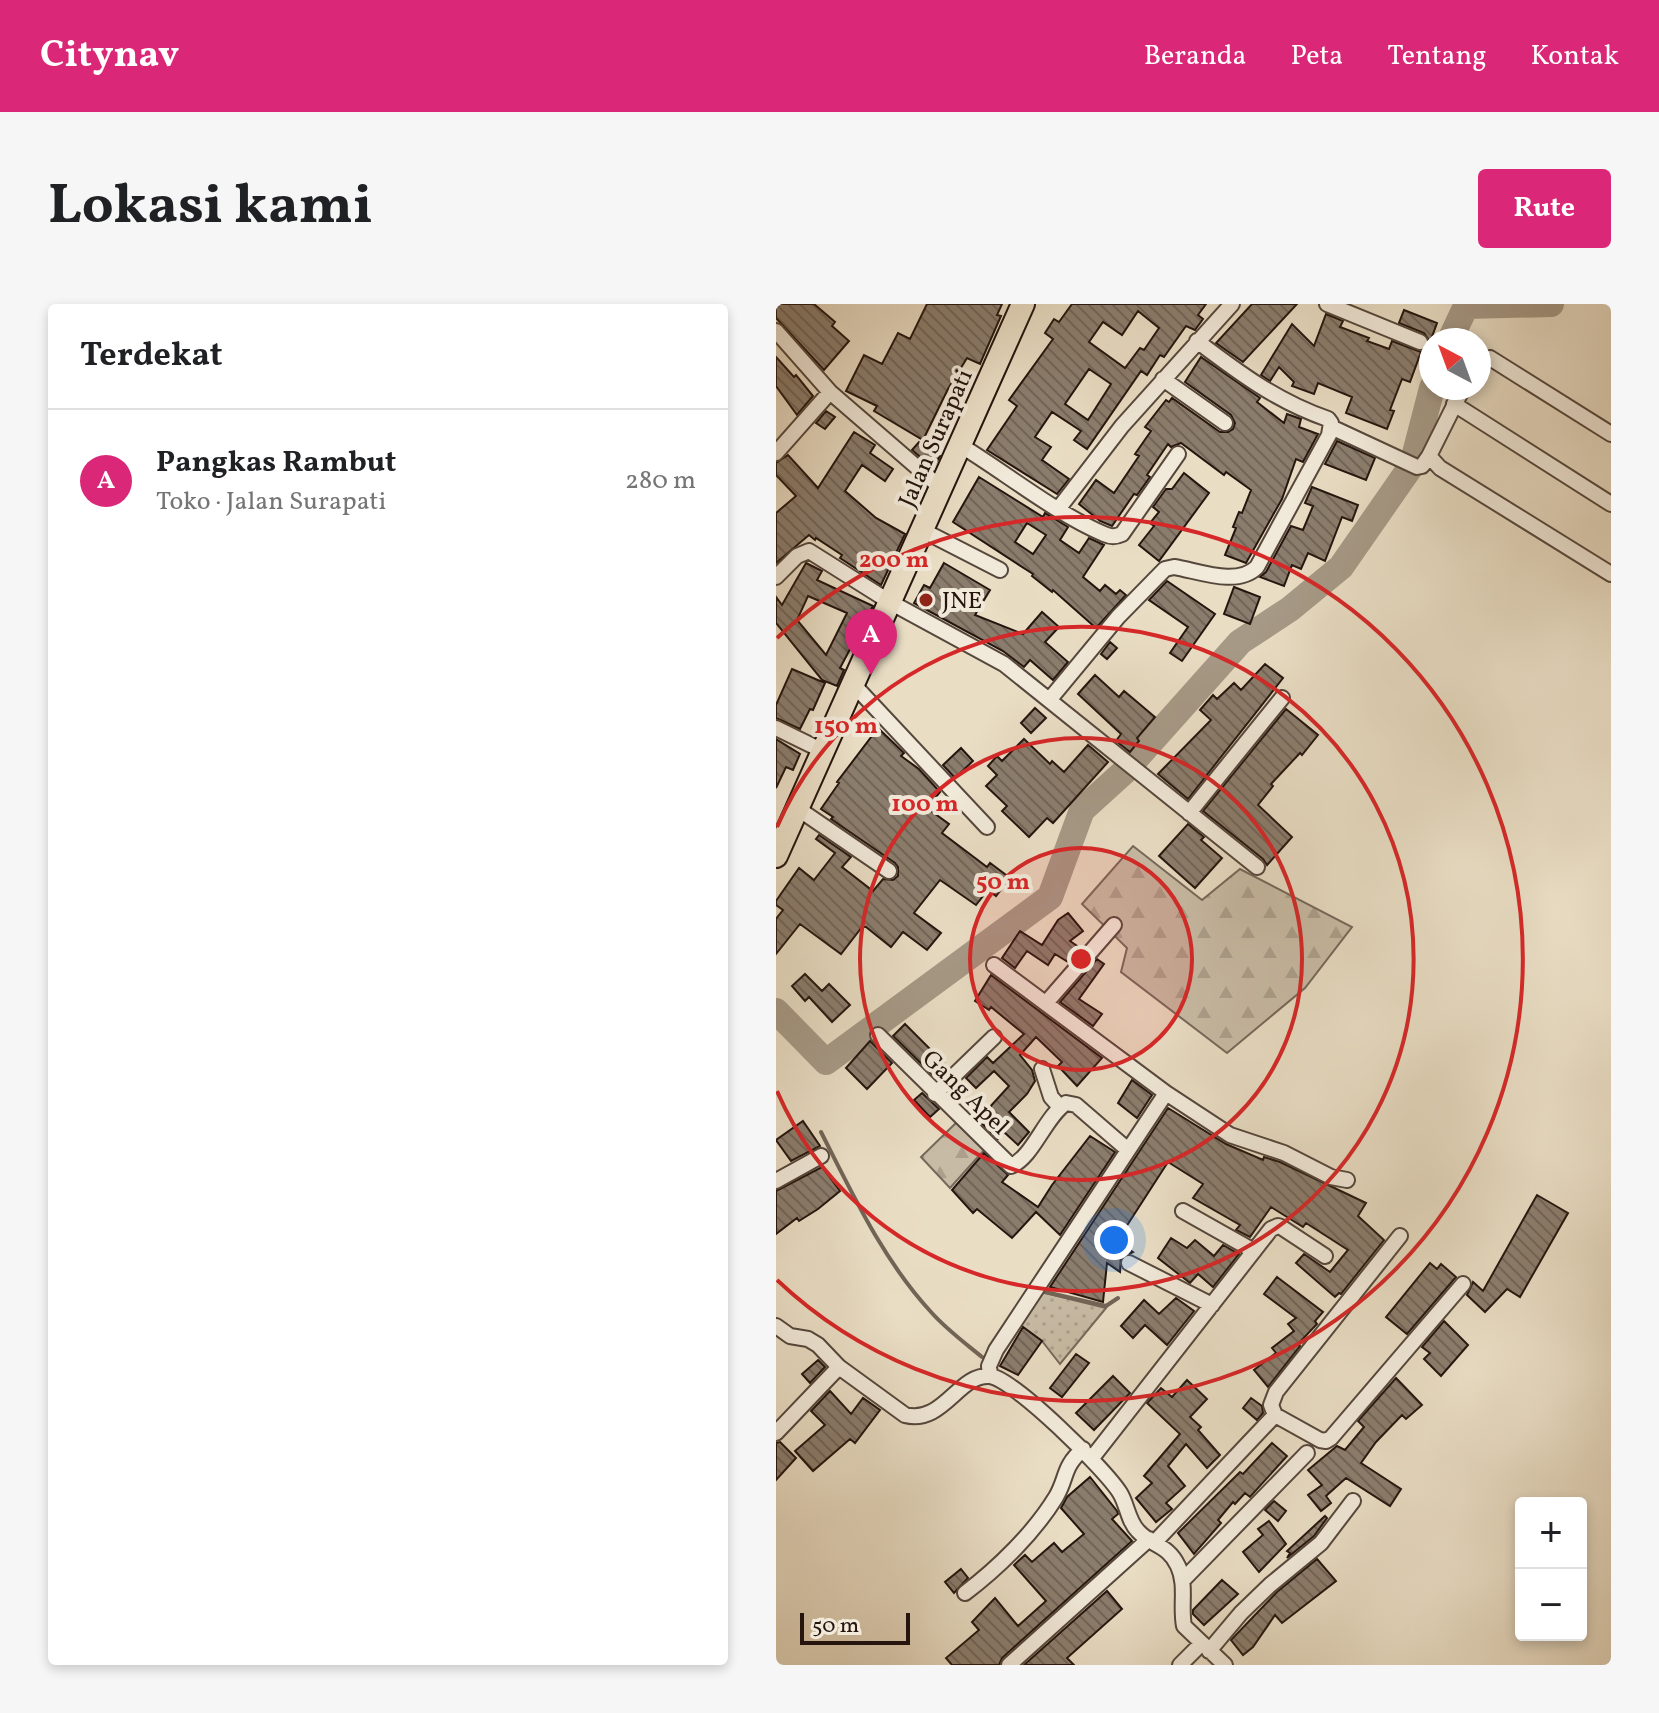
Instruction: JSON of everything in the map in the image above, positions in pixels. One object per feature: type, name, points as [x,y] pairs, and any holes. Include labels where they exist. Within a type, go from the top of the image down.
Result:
[{"type":"highway","name":"Jalan Surapati","points":[[776,856],[1023,304]]},
{"type":"street","points":[[1059,508],[1122,426],[1232,304]]},
{"type":"street","points":[[1327,304],[1419,342]]},
{"type":"street","points":[[776,331],[830,392],[941,488]]},
{"type":"street","points":[[1197,341],[1254,385],[1328,419],[1331,427],[1417,467],[1422,466],[1429,456],[1456,400]]},
{"type":"street","points":[[1491,359],[1611,434]]},
{"type":"street","points":[[1163,379],[1225,423]]},
{"type":"street","points":[[776,453],[830,392]]},
{"type":"street","points":[[1454,404],[1611,504]]},
{"type":"street","points":[[1050,699],[1158,573],[1174,567],[1233,578],[1250,575],[1300,489],[1331,427]]},
{"type":"street","points":[[960,445],[1106,535],[1119,536],[1178,454]]},
{"type":"street","points":[[1429,456],[1440,468],[1611,574]]},
{"type":"street","points":[[922,530],[1000,570]]},
{"type":"street","points":[[776,577],[797,556],[809,551],[890,602],[1004,664],[1257,867]]},
{"type":"street","points":[[853,684],[987,827]]},
{"type":"street","points":[[1189,813],[1282,698]]},
{"type":"street","points":[[776,728],[823,751]]},
{"type":"street","points":[[797,808],[889,871]]},
{"type":"street","points":[[1046,1003],[1114,925]]},
{"type":"street","points":[[994,965],[1166,1093],[1230,1135],[1284,1153],[1331,1177],[1347,1180]]},
{"type":"street","name":"Gang Apel","points":[[878,1035],[1011,1166],[1020,1160],[1060,1107]]},
{"type":"street","points":[[935,1094],[994,1037]]},
{"type":"street","points":[[1042,1069],[1051,1097],[1060,1107],[1066,1103],[1076,1105],[1128,1150]]},
{"type":"street","points":[[776,1326],[790,1336],[808,1339],[818,1345],[839,1367],[905,1415],[916,1418],[927,1415],[979,1378],[990,1366],[1032,1296],[1166,1093]]},
{"type":"street","points":[[776,1181],[821,1156]]},
{"type":"street","points":[[1183,1211],[1254,1251]]},
{"type":"street","points":[[965,1593],[982,1581],[1022,1541],[1055,1499],[1068,1464],[1088,1453],[1271,1229],[1278,1226],[1325,1256]]},
{"type":"street","points":[[1400,1236],[1276,1392],[1271,1405],[1275,1415],[1320,1440],[1331,1438],[1463,1284]]},
{"type":"street","points":[[1129,1263],[1212,1305]]},
{"type":"street","points":[[990,1366],[999,1380],[1088,1453],[1119,1492],[1138,1531],[1169,1551],[1183,1580],[1183,1622],[1225,1665]]},
{"type":"street","points":[[776,1433],[839,1367]]},
{"type":"street","points":[[1009,1665],[1152,1540],[1275,1415]]},
{"type":"street","points":[[1183,1580],[1307,1453]]},
{"type":"street","points":[[1180,1665],[1205,1647],[1270,1585],[1321,1543],[1353,1501]]},
{"type":"green space","points":[[1133,846],[1202,900],[1240,869],[1352,927],[1305,988],[1227,1053],[1121,972],[1127,948],[1082,904]]},
{"type":"green space","points":[[959,1120],[986,1148],[950,1188],[921,1157]]},
{"type":"green space","points":[[1041,1292],[1106,1308],[1060,1364],[1042,1341],[1019,1324]]},
{"type":"building","points":[[776,304],[814,304],[835,322],[832,326],[849,341],[824,370],[776,318]]},
{"type":"building","points":[[927,304],[1002,304],[997,315],[1001,316],[980,364],[967,358],[923,440],[874,411],[877,406],[846,391],[864,355],[882,364],[898,333],[910,339]]},
{"type":"building","points":[[1072,304],[1206,304],[1198,315],[1203,319],[1195,330],[1186,326],[1147,375],[1141,371],[1087,449],[1074,440],[1081,431],[1052,412],[1035,437],[1051,447],[1042,460],[1069,479],[1057,494],[987,450],[1017,406],[1009,400],[1053,339],[1045,333],[1054,319],[1059,322]],"holes":[[[1138,311],[1159,328],[1144,350],[1140,348],[1125,368],[1089,342],[1103,322],[1122,335]],[[1089,369],[1111,384],[1088,420],[1065,404]]]},
{"type":"building","points":[[1252,304],[1297,304],[1243,362],[1216,343]]},
{"type":"building","points":[[1404,310],[1437,323],[1435,328],[1419,328],[1419,331],[1399,323]]},
{"type":"building","points":[[1326,314],[1343,321],[1340,327],[1369,338],[1367,341],[1389,349],[1392,341],[1419,351],[1410,382],[1402,379],[1390,410],[1394,411],[1387,429],[1346,413],[1352,397],[1318,383],[1314,394],[1292,386],[1294,382],[1279,367],[1270,381],[1261,375],[1292,324],[1314,346]]},
{"type":"building","points":[[776,357],[813,396],[797,415],[776,386]]},
{"type":"building","points":[[1201,357],[1260,398],[1257,402],[1284,423],[1287,414],[1301,419],[1299,427],[1318,434],[1303,462],[1296,459],[1282,499],[1246,563],[1225,555],[1239,512],[1242,513],[1251,490],[1226,472],[1224,475],[1181,443],[1171,447],[1168,444],[1147,475],[1150,477],[1112,526],[1100,521],[1079,504],[1096,480],[1114,493],[1139,456],[1135,454],[1151,431],[1145,427],[1166,400],[1169,402],[1172,398],[1220,432],[1233,429],[1235,423],[1231,415],[1185,382]]},
{"type":"building","points":[[826,411],[835,417],[825,429],[816,423]]},
{"type":"building","points":[[854,432],[875,445],[870,453],[893,469],[885,481],[862,465],[845,491],[876,518],[905,534],[881,585],[809,535],[776,563],[776,513],[796,496],[776,475],[776,463],[788,455],[818,488]]},
{"type":"building","points":[[1337,441],[1375,458],[1366,480],[1325,464]]},
{"type":"building","points":[[919,442],[940,456],[933,468],[912,450]]},
{"type":"building","points":[[1184,473],[1209,493],[1159,561],[1139,545],[1154,526],[1150,523],[1159,512],[1153,507],[1166,489],[1172,489]]},
{"type":"building","points":[[979,477],[1043,517],[1045,513],[1068,527],[1060,540],[1079,553],[1089,538],[1104,545],[1083,577],[1100,591],[1105,585],[1116,594],[1120,590],[1126,595],[1096,628],[1033,574],[953,522]],"holes":[[[1027,523],[1046,535],[1033,554],[1015,542]]]},
{"type":"building","points":[[1312,487],[1358,505],[1352,521],[1342,517],[1325,561],[1308,553],[1301,569],[1292,565],[1284,586],[1260,577],[1266,572],[1291,526],[1303,530],[1313,506],[1305,503]]},
{"type":"building","points":[[806,563],[822,571],[817,580],[873,606],[840,668],[844,670],[837,686],[822,680],[776,623],[776,597],[782,605]],"holes":[[[808,596],[847,613],[826,655],[797,620]]]},
{"type":"building","points":[[944,563],[990,590],[975,615],[1023,634],[1042,612],[1059,627],[1045,642],[1068,662],[1053,680],[1030,660],[1024,667],[1003,651],[914,603],[924,585],[930,588]]},
{"type":"building","points":[[1167,581],[1215,614],[1182,661],[1170,653],[1188,627],[1149,600]]},
{"type":"building","points":[[1234,587],[1260,597],[1250,624],[1224,614]]},
{"type":"building","points":[[1110,642],[1117,648],[1107,659],[1101,654]]},
{"type":"building","points":[[1265,664],[1283,678],[1188,799],[1158,774],[1211,720],[1200,710],[1213,695],[1217,699],[1234,683],[1241,690]]},
{"type":"building","points":[[792,669],[825,683],[800,729],[776,718],[776,705]]},
{"type":"building","points":[[1095,675],[1119,697],[1124,691],[1155,717],[1137,738],[1139,741],[1130,752],[1116,741],[1121,734],[1078,694]]},
{"type":"building","points":[[1035,708],[1046,718],[1031,733],[1021,723]]},
{"type":"building","points":[[1286,709],[1318,735],[1271,784],[1273,786],[1258,805],[1292,837],[1267,865],[1203,811]]},
{"type":"building","points":[[878,728],[904,753],[901,756],[919,769],[940,792],[927,808],[949,824],[942,833],[987,867],[990,863],[1010,878],[996,896],[988,890],[976,905],[940,880],[914,913],[941,933],[927,950],[903,932],[891,947],[862,927],[841,954],[800,924],[776,954],[776,919],[783,910],[776,905],[776,901],[799,868],[814,880],[835,853],[816,839],[819,835],[851,857],[842,867],[873,891],[883,879],[893,880],[898,876],[895,863],[821,809],[837,782]]},
{"type":"building","points":[[776,739],[800,754],[793,770],[786,767],[776,788]]},
{"type":"building","points":[[1024,739],[1050,764],[1052,761],[1064,772],[1088,745],[1108,762],[1053,823],[1047,818],[1029,837],[1002,811],[1007,806],[986,786],[997,775],[988,766],[997,756],[1002,761]]},
{"type":"building","points":[[961,748],[973,761],[955,778],[943,765]]},
{"type":"building","points":[[1188,824],[1222,858],[1195,888],[1159,856]]},
{"type":"building","points":[[1068,913],[1083,931],[1070,941],[1080,948],[1068,962],[1055,954],[1048,965],[1027,951],[1015,968],[1002,958],[1020,931],[1042,945],[1058,920]]},
{"type":"building","points":[[1097,959],[1104,964],[1079,999],[1102,1014],[1093,1026],[1060,1002]]},
{"type":"building","points":[[805,974],[822,991],[829,984],[850,1005],[832,1022],[809,997],[805,1001],[792,986]]},
{"type":"building","points":[[991,975],[1102,1058],[1077,1086],[1058,1066],[1062,1062],[1036,1037],[1020,1055],[1032,1070],[1035,1081],[1009,1112],[1029,1132],[1018,1145],[1004,1132],[998,1139],[978,1120],[1009,1086],[994,1071],[976,1088],[966,1078],[987,1057],[993,1063],[1024,1034],[991,1007],[989,1010],[975,1001]]},
{"type":"building","points":[[905,1024],[948,1067],[937,1079],[893,1036]]},
{"type":"building","points":[[870,1041],[892,1063],[867,1089],[846,1068]]},
{"type":"building","points":[[1132,1080],[1152,1095],[1137,1118],[1118,1103]]},
{"type":"building","points":[[922,1093],[939,1109],[930,1117],[914,1100]]},
{"type":"building","points":[[1168,1108],[1226,1144],[1263,1160],[1264,1157],[1280,1162],[1366,1203],[1358,1216],[1384,1240],[1341,1294],[1335,1297],[1296,1263],[1304,1254],[1330,1272],[1348,1250],[1306,1223],[1303,1227],[1271,1207],[1250,1237],[1236,1230],[1240,1225],[1193,1198],[1203,1184],[1168,1162],[1117,1241],[1133,1252],[1121,1258],[1120,1272],[1107,1263],[1103,1302],[1050,1287]]},
{"type":"building","points":[[803,1121],[820,1146],[791,1161],[776,1140]]},
{"type":"building","points":[[1090,1136],[1115,1152],[1060,1235],[1036,1212],[1012,1238],[977,1209],[973,1213],[952,1190],[984,1153],[1008,1175],[1002,1182],[1038,1207]]},
{"type":"building","points":[[822,1167],[840,1191],[818,1209],[799,1221],[797,1218],[776,1234],[776,1191]]},
{"type":"building","points":[[1537,1195],[1568,1213],[1520,1297],[1507,1289],[1485,1312],[1467,1295],[1473,1282],[1483,1291]]},
{"type":"building","points":[[1171,1238],[1187,1248],[1195,1240],[1214,1256],[1223,1245],[1239,1254],[1213,1287],[1198,1274],[1190,1283],[1158,1258]]},
{"type":"building","points":[[1430,1263],[1437,1269],[1441,1264],[1456,1277],[1407,1334],[1386,1317]]},
{"type":"building","points":[[1277,1277],[1323,1312],[1268,1387],[1254,1370],[1276,1353],[1272,1348],[1294,1331],[1288,1324],[1296,1318],[1264,1294]]},
{"type":"building","points":[[1176,1298],[1194,1311],[1167,1345],[1145,1325],[1133,1338],[1121,1326],[1144,1300],[1159,1314]]},
{"type":"building","points":[[1444,1321],[1468,1345],[1441,1376],[1424,1359],[1430,1353],[1422,1347]]},
{"type":"building","points":[[1023,1327],[1042,1341],[1018,1375],[1000,1366]]},
{"type":"building","points":[[1076,1354],[1089,1363],[1062,1397],[1050,1388]]},
{"type":"building","points":[[818,1360],[825,1367],[810,1383],[802,1374]]},
{"type":"building","points":[[1113,1376],[1130,1393],[1094,1430],[1076,1413]]},
{"type":"building","points":[[1396,1378],[1422,1405],[1406,1419],[1402,1415],[1361,1463],[1401,1489],[1390,1506],[1346,1478],[1326,1496],[1331,1503],[1321,1511],[1308,1495],[1322,1485],[1308,1470],[1337,1446],[1345,1450],[1364,1427],[1358,1421]]},
{"type":"building","points":[[1187,1380],[1207,1399],[1190,1417],[1201,1427],[1198,1430],[1220,1455],[1207,1468],[1186,1444],[1168,1466],[1185,1486],[1166,1503],[1172,1509],[1156,1522],[1136,1498],[1152,1483],[1144,1476],[1180,1434],[1147,1403],[1161,1388],[1172,1397]]},
{"type":"building","points":[[830,1391],[851,1414],[863,1398],[880,1410],[855,1443],[850,1439],[813,1471],[795,1451],[825,1425],[811,1411]]},
{"type":"building","points":[[1251,1398],[1262,1406],[1263,1413],[1257,1420],[1243,1408]]},
{"type":"building","points":[[780,1442],[796,1458],[776,1480],[776,1443]]},
{"type":"building","points":[[1272,1443],[1287,1456],[1250,1497],[1245,1493],[1235,1504],[1233,1502],[1218,1520],[1221,1523],[1194,1554],[1178,1533]]},
{"type":"building","points":[[1090,1477],[1117,1511],[1118,1514],[1112,1519],[1132,1541],[1002,1658],[999,1665],[952,1665],[946,1658],[979,1630],[972,1622],[995,1598],[1018,1626],[1046,1601],[1014,1565],[1025,1555],[1032,1562],[1054,1543],[1062,1552],[1084,1534],[1061,1508],[1067,1497]]},
{"type":"building","points":[[1274,1501],[1286,1511],[1278,1521],[1265,1510]]},
{"type":"building","points":[[1325,1516],[1327,1518],[1314,1536],[1287,1558],[1290,1553],[1287,1551]]},
{"type":"building","points":[[1269,1521],[1286,1544],[1259,1572],[1243,1552],[1263,1535],[1258,1529]]},
{"type":"building","points":[[1317,1559],[1336,1581],[1282,1623],[1275,1615],[1253,1647],[1243,1655],[1231,1640],[1277,1592]]},
{"type":"building","points":[[961,1569],[968,1578],[954,1593],[945,1582]]},
{"type":"building","points":[[1222,1580],[1238,1594],[1204,1625],[1193,1610]]},
{"type":"building","points":[[1107,1591],[1122,1609],[1067,1658],[1074,1665],[1024,1665]]},
{"type":"waterway","points":[[1456,328],[1466,306],[1551,304]]},
{"type":"waterway","points":[[776,1011],[826,1062],[1050,897],[1082,810],[1125,771],[1240,642],[1290,609],[1341,567],[1412,465],[1429,400]]},
{"type":"waterway","points":[[821,1132],[870,1226],[898,1271],[943,1324],[989,1360]]},
{"type":"waterway","points":[[1041,1291],[1106,1306],[1118,1298]]},
{"type":"place","name":"JNE","points":[[926,600]]},
{"type":"place","name":"Pangkas Rambut","points":[[871,675]]}]
